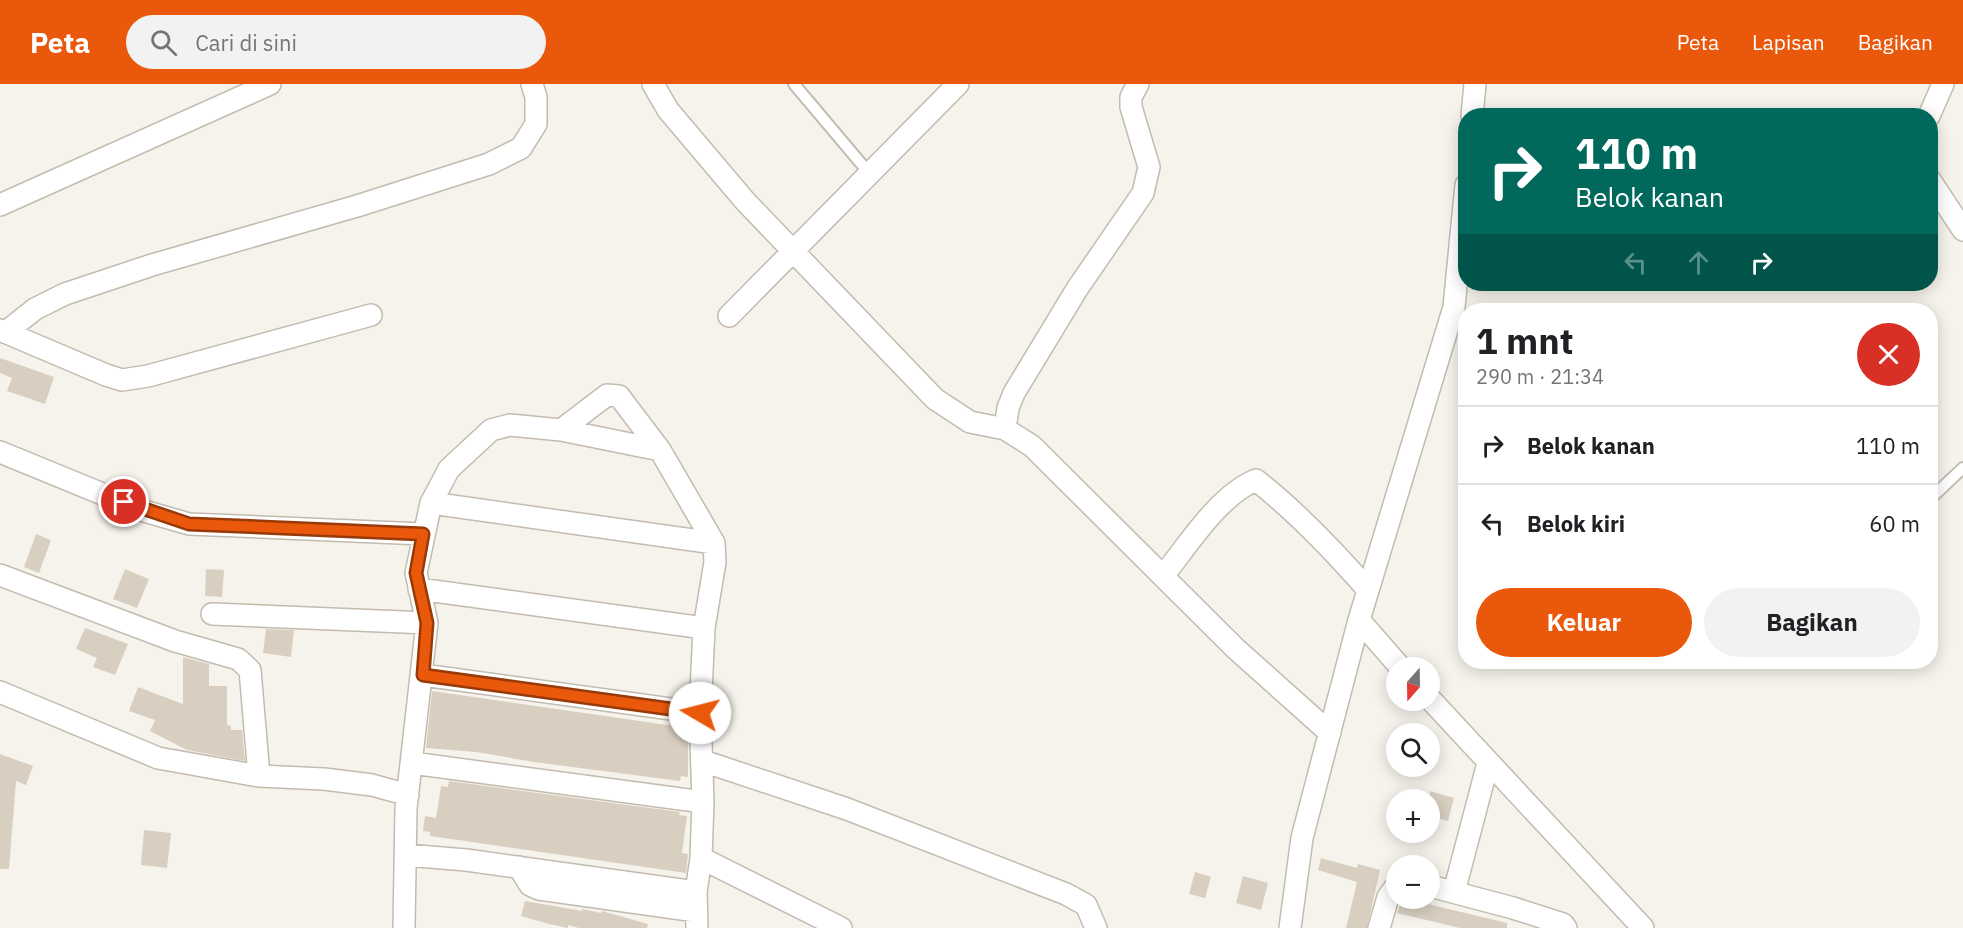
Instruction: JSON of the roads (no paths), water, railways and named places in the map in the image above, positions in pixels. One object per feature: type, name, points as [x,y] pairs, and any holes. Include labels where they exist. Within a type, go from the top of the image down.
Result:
[{"type":"street","points":[[0,205],[270,84]]},
{"type":"street","points":[[3,331],[35,309],[65,294],[152,265],[357,206],[489,164],[521,148],[536,124],[536,97],[532,84]]},
{"type":"street","points":[[653,84],[668,110],[791,251],[935,399],[970,422],[1005,429],[1032,446],[1236,649],[1330,733]]},
{"type":"street","points":[[729,316],[958,84]]},
{"type":"street","points":[[1005,429],[1008,408],[1014,393],[1047,342],[1077,289],[1143,193],[1149,167],[1131,107],[1131,97],[1138,84]]},
{"type":"street","points":[[1473,108],[1475,84]]},
{"type":"street","points":[[1932,108],[1943,84]]},
{"type":"street","points":[[1938,192],[1963,230]]},
{"type":"street","points":[[1290,928],[1302,838],[1359,620],[1454,307],[1458,266]]},
{"type":"street","points":[[3,331],[122,380],[148,376],[371,315]]},
{"type":"street","points":[[406,855],[519,867],[696,910],[703,802],[700,713],[704,628],[715,562],[714,543],[660,450],[619,396],[607,396],[600,399],[561,430]]},
{"type":"street","points":[[405,928],[408,795],[427,623],[416,573],[431,503],[449,469],[491,430],[510,425],[561,430],[660,450]]},
{"type":"street","points":[[0,452],[144,511],[189,524],[423,534]]},
{"type":"street","points":[[1163,576],[1225,502],[1240,487],[1256,480],[1324,539],[1368,590]]},
{"type":"street","points":[[431,503],[714,543]]},
{"type":"street","points":[[0,575],[176,641],[238,659],[250,670],[260,776]]},
{"type":"street","points":[[419,589],[704,628]]},
{"type":"street","points":[[212,614],[427,623]]},
{"type":"street","points":[[1359,620],[1391,657]]},
{"type":"street","points":[[423,675],[700,713]]},
{"type":"street","points":[[0,692],[158,758],[260,776],[324,778],[372,785],[408,795]]},
{"type":"street","points":[[1440,710],[1643,928]]},
{"type":"street","points":[[703,761],[848,809],[1066,894],[1086,905],[1096,928]]},
{"type":"street","points":[[412,763],[703,802]]},
{"type":"street","points":[[1454,892],[1488,763]]},
{"type":"street","points":[[701,858],[841,928]]},
{"type":"street","points":[[1440,888],[1513,908],[1563,924],[1566,928]]},
{"type":"street","points":[[1379,928],[1386,904]]},
{"type":"lane","points":[[794,84],[869,173]]},
{"type":"lane","points":[[1938,491],[1963,468]]}]
